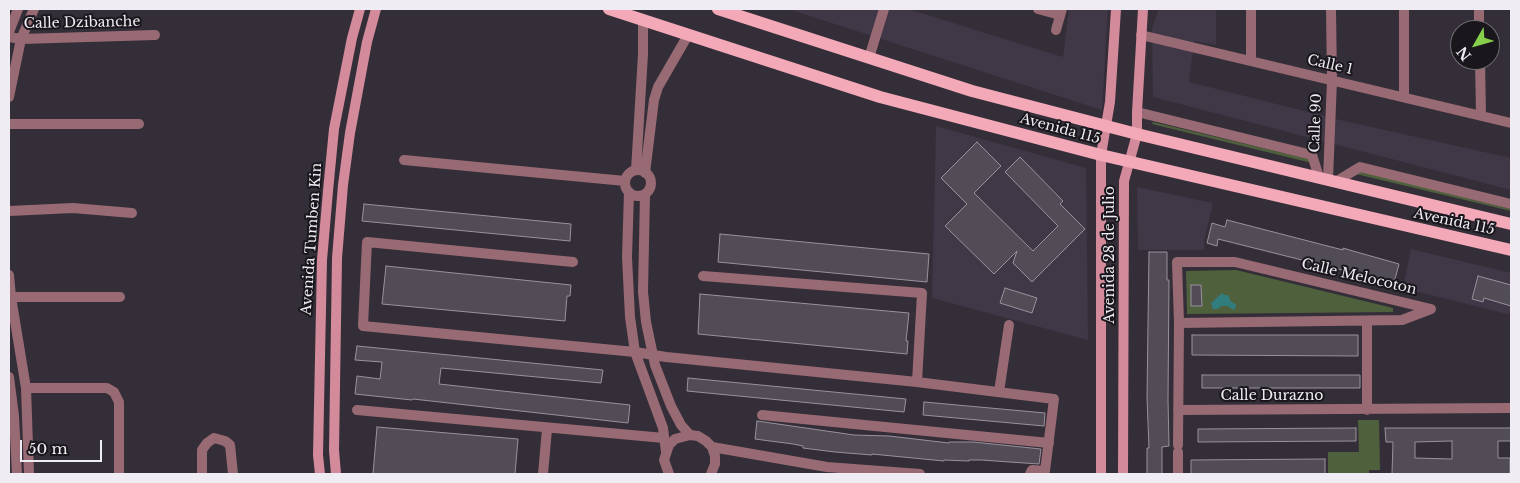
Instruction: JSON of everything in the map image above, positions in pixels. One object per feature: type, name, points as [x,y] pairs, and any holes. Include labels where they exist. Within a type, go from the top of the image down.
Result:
[{"type":"main road","name":"Avenida Tumben Kin","points":[[320,474],[318,455],[322,260],[334,129],[352,38],[360,9]]},
{"type":"main road","name":"Avenida Tumben Kin","points":[[336,474],[334,450],[337,258],[343,185],[350,133],[367,42],[376,9]]},
{"type":"main road","name":"Avenida 115","points":[[609,9],[880,97],[1100,155],[1511,250]]},
{"type":"main road","name":"Avenida 115","points":[[718,9],[972,91],[1105,124],[1137,134],[1511,224]]},
{"type":"main road","name":"Avenida 28 de Julio","points":[[1101,474],[1100,155],[1110,102],[1116,9]]},
{"type":"main road","name":"Avenida 28 de Julio","points":[[1123,474],[1124,181],[1137,134],[1136,112],[1143,9]]},
{"type":"street","points":[[9,32],[18,9]]},
{"type":"street","points":[[9,98],[21,39],[34,9]]},
{"type":"street","points":[[869,58],[884,9]]},
{"type":"street","points":[[1038,9],[1061,12],[1056,30]]},
{"type":"street","points":[[1251,9],[1251,61]]},
{"type":"street","name":"Calle 90","points":[[1328,179],[1332,80],[1331,9]]},
{"type":"street","points":[[1404,9],[1404,97]]},
{"type":"street","points":[[640,171],[643,21]]},
{"type":"street","name":"Calle Dzibanche","points":[[9,37],[21,39],[156,35]]},
{"type":"street","points":[[640,171],[658,87],[688,35]]},
{"type":"street","name":"Calle 1","points":[[1142,35],[1511,123]]},
{"type":"street","points":[[1480,70],[1481,115]]},
{"type":"street","points":[[1136,112],[1312,155],[1328,179],[1360,167],[1511,204]]},
{"type":"street","points":[[9,124],[139,124]]},
{"type":"street","points":[[404,160],[625,180]]},
{"type":"street","points":[[640,171],[629,174],[625,180],[626,189],[637,196],[646,194]]},
{"type":"street","points":[[640,171],[650,178],[651,183],[651,187],[646,194],[643,292],[646,322],[653,355],[671,406],[681,425],[690,435]]},
{"type":"street","points":[[629,192],[627,257],[630,317],[635,352],[663,428],[666,452],[664,460],[669,474]]},
{"type":"street","points":[[9,211],[73,208],[132,213]]},
{"type":"street","points":[[573,262],[367,242],[363,326],[635,352],[917,382],[1054,399],[1045,471],[1032,470],[1030,474]]},
{"type":"street","name":"Calle Melocoton","points":[[1178,262],[1235,262],[1431,309],[1402,320],[1367,321],[1179,323],[1178,262]]},
{"type":"street","points":[[9,275],[10,297],[26,388],[30,474]]},
{"type":"street","points":[[703,276],[922,293],[917,382]]},
{"type":"street","points":[[10,297],[120,297]]},
{"type":"street","points":[[1367,321],[1367,410]]},
{"type":"street","points":[[1178,474],[1179,323]]},
{"type":"street","points":[[999,392],[1008,325]]},
{"type":"street","points":[[9,377],[17,474]]},
{"type":"street","points":[[26,388],[107,388],[114,392],[119,402],[119,474]]},
{"type":"street","name":"Calle Durazno","points":[[1178,410],[1511,408]]},
{"type":"street","points":[[357,410],[664,438]]},
{"type":"street","points":[[762,415],[1049,444]]},
{"type":"street","points":[[543,474],[547,428]]},
{"type":"street","points":[[666,452],[675,440],[690,435],[698,436],[706,440],[712,447],[715,464],[711,474]]},
{"type":"street","points":[[202,474],[202,450],[207,442],[214,438],[225,441],[230,445],[233,474]]},
{"type":"street","points":[[712,447],[827,471],[915,474]]},
{"type":"shaded area","points":[[788,9],[908,9],[1063,57],[1069,9],[1108,9],[1102,110]]},
{"type":"shaded area","points":[[1159,9],[1216,9],[1216,45],[1194,41],[1189,82],[1340,120],[1511,158],[1511,190],[1153,97],[1152,28]]},
{"type":"shaded area","points":[[1153,122],[1309,159],[1312,163],[1152,124]]},
{"type":"shaded area","points":[[936,126],[1086,168],[1088,340],[932,298]]},
{"type":"shaded area","points":[[1361,171],[1511,209],[1511,211],[1356,174]]},
{"type":"shaded area","points":[[1137,187],[1213,203],[1204,241],[1204,250],[1138,250]]},
{"type":"shaded area","points":[[1411,249],[1511,273],[1511,313],[1507,314],[1403,288]]},
{"type":"shaded area","points":[[1236,270],[1393,308],[1393,312],[1187,314],[1186,271]]},
{"type":"shaded area","points":[[1222,293],[1228,295],[1231,302],[1236,304],[1235,309],[1221,306],[1218,309],[1213,309],[1211,303]]},
{"type":"shaded area","points":[[1358,420],[1379,420],[1380,470],[1369,470],[1369,474],[1328,474],[1328,452],[1359,452]]},
{"type":"building","points":[[977,142],[1001,166],[974,193],[1033,251],[1058,226],[1005,172],[1020,157],[1063,201],[1060,204],[1085,229],[1032,282],[1013,263],[1017,251],[994,274],[945,226],[967,204],[941,178]]},
{"type":"building","points":[[364,204],[571,224],[570,241],[362,221]]},
{"type":"building","points":[[1227,220],[1343,250],[1343,248],[1399,264],[1394,283],[1218,239],[1217,246],[1207,243],[1212,223],[1225,227]]},
{"type":"building","points":[[720,234],[929,254],[927,282],[718,262]]},
{"type":"building","points":[[1149,252],[1167,252],[1167,280],[1169,280],[1169,446],[1162,447],[1162,474],[1147,474],[1147,448],[1149,448],[1147,397]]},
{"type":"building","points":[[386,266],[571,285],[570,296],[567,296],[565,321],[382,304]]},
{"type":"building","points":[[1478,276],[1511,285],[1511,306],[1484,298],[1483,302],[1472,299]]},
{"type":"building","points":[[1191,285],[1201,285],[1202,306],[1191,306]]},
{"type":"building","points":[[1005,288],[1037,298],[1032,313],[1000,303]]},
{"type":"building","points":[[700,294],[909,313],[906,341],[908,341],[907,354],[698,334]]},
{"type":"building","points":[[1192,335],[1358,335],[1358,356],[1192,355]]},
{"type":"building","points":[[357,346],[603,370],[601,383],[441,368],[439,384],[630,405],[628,423],[355,394],[357,376],[380,379],[382,362],[355,360]]},
{"type":"building","points":[[1202,375],[1360,375],[1360,388],[1202,388]]},
{"type":"building","points":[[688,378],[906,399],[904,412],[687,391]]},
{"type":"building","points":[[924,402],[1045,413],[1044,426],[923,415]]},
{"type":"building","points":[[757,421],[854,435],[889,436],[949,443],[973,442],[1041,449],[1039,464],[981,460],[944,461],[835,452],[755,439]]},
{"type":"building","points":[[377,427],[518,439],[515,474],[373,474]]},
{"type":"building","points":[[1356,428],[1356,441],[1198,442],[1198,429]]},
{"type":"building","points":[[1385,428],[1511,428],[1511,441],[1498,441],[1498,458],[1510,458],[1510,474],[1392,474],[1393,442],[1386,442]],"holes":[[[1452,441],[1452,459],[1415,458],[1415,442]]]},
{"type":"building","points":[[1325,459],[1325,474],[1191,474],[1191,460]]}]
